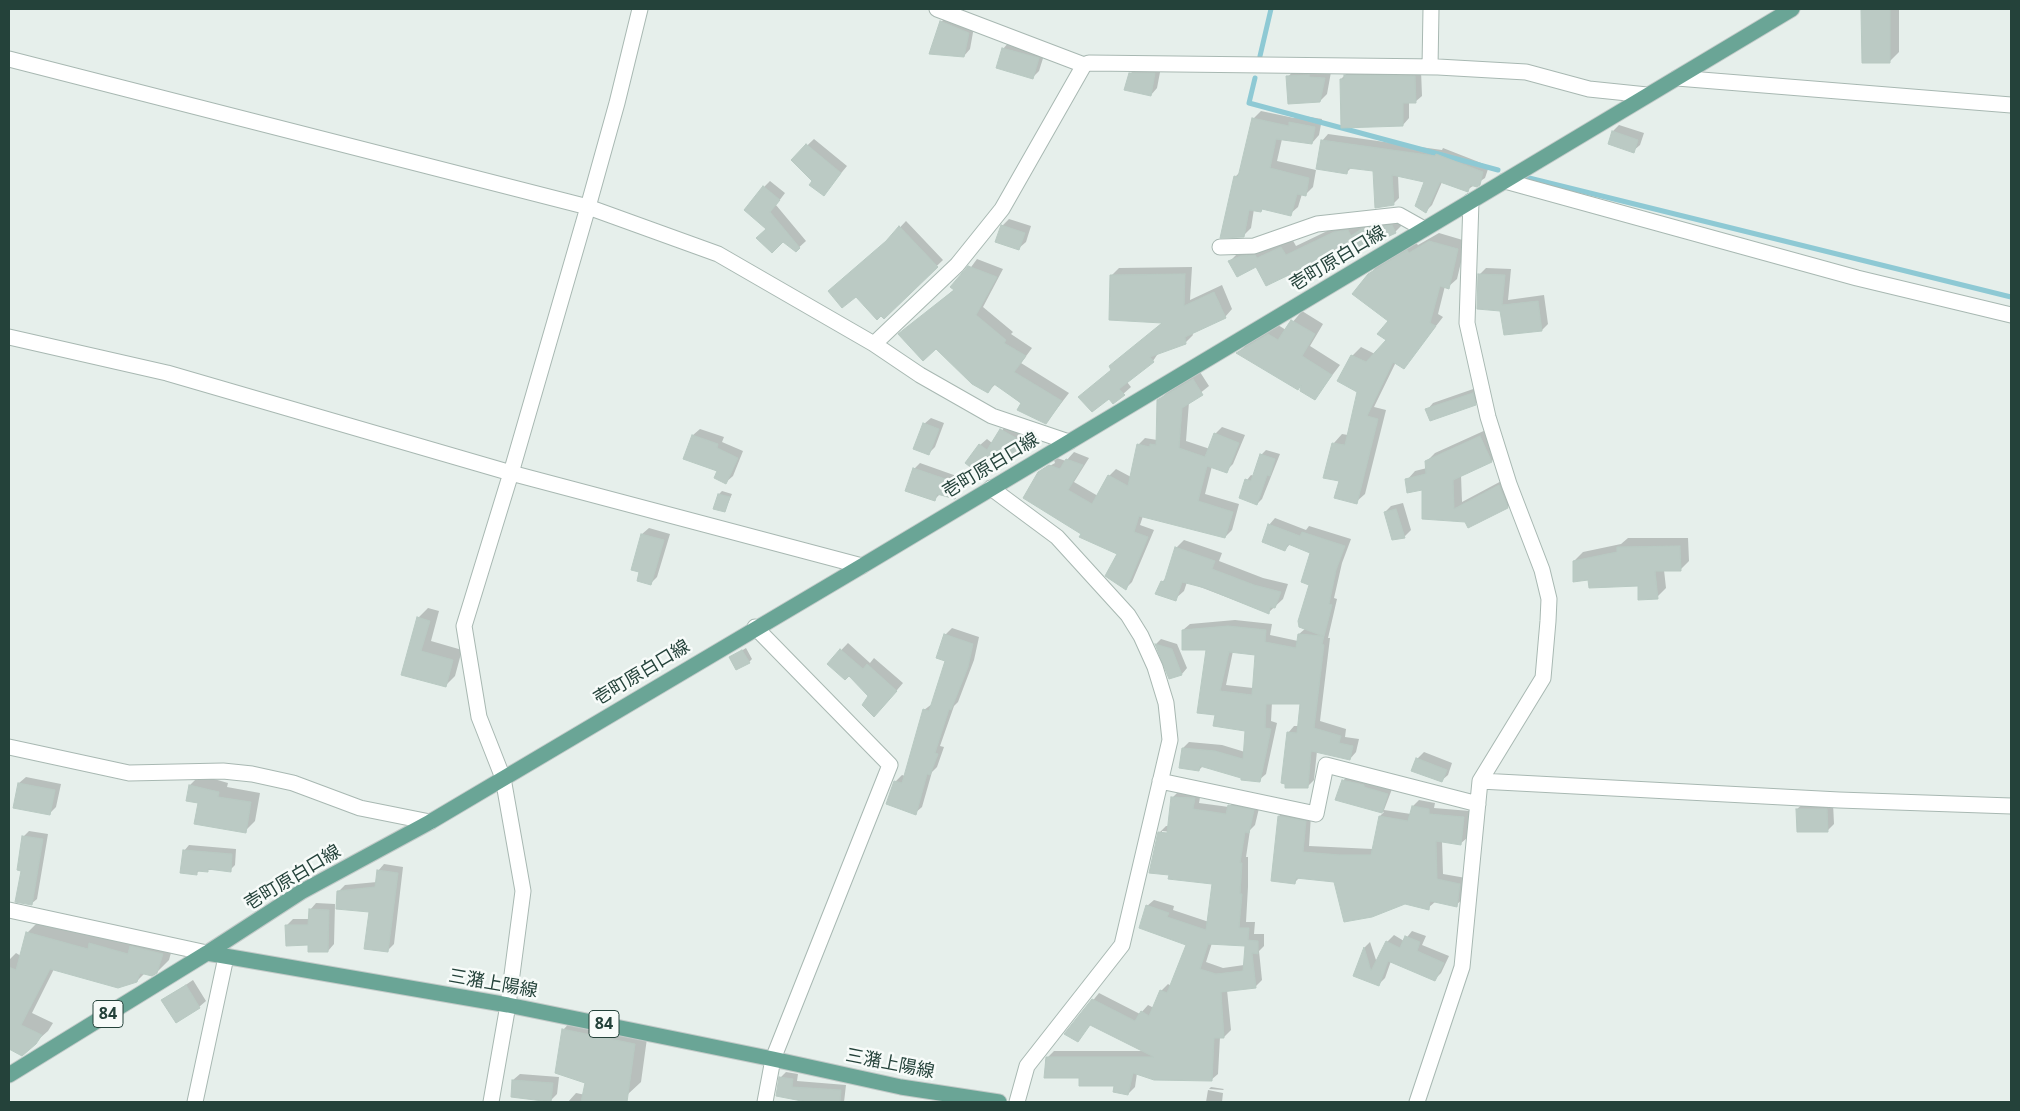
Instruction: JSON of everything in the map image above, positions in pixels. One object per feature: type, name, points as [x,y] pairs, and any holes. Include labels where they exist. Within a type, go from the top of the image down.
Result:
[{"type":"main road","name":"壱町原白口線","points":[[207,953],[302,892],[430,822],[755,627],[862,566],[1792,9]]},
{"type":"main road","name":"三潴上陽線","points":[[207,953],[508,1005],[773,1059],[901,1088],[999,1102]]},
{"type":"main road","name":"84","points":[[9,1075],[207,953]]},
{"type":"street","points":[[491,1102],[508,1005],[523,892],[502,778],[479,717],[464,626],[511,473],[588,206],[617,103],[640,9]]},
{"type":"street","points":[[937,9],[1084,65],[1089,63],[1430,67],[1526,72],[1589,89],[1647,95]]},
{"type":"street","points":[[1430,67],[1431,9]]},
{"type":"street","points":[[9,59],[588,206],[718,254],[874,344],[920,375],[992,416],[1069,442]]},
{"type":"street","points":[[874,344],[957,265],[1002,209],[1084,65]]},
{"type":"street","points":[[1677,78],[2011,105]]},
{"type":"street","points":[[1505,181],[1857,278],[2011,315]]},
{"type":"street","points":[[1417,1102],[1462,967],[1480,781],[1543,678],[1549,599],[1542,570],[1509,484],[1488,417],[1467,323],[1471,201]]},
{"type":"street","points":[[1220,247],[1254,246],[1317,224],[1399,215],[1424,229]]},
{"type":"street","points":[[9,337],[167,374],[511,473],[862,566]]},
{"type":"street","points":[[991,488],[1057,536],[1128,615],[1141,636],[1155,668],[1166,703],[1170,740],[1122,945],[1028,1066],[1017,1102]]},
{"type":"street","points":[[755,627],[890,766],[773,1059],[765,1102]]},
{"type":"street","points":[[9,747],[129,773],[224,771],[252,774],[293,783],[360,808],[430,822]]},
{"type":"street","points":[[1160,781],[1316,814],[1326,766],[1478,804]]},
{"type":"street","points":[[1480,781],[1839,800],[2011,806]]},
{"type":"street","points":[[9,910],[207,953]]},
{"type":"street","points":[[195,1102],[226,957]]},
{"type":"building","points":[[1861,9],[1890,9],[1890,63],[1862,63]]},
{"type":"building","points":[[940,21],[969,33],[964,57],[929,54]]},
{"type":"building","points":[[1002,48],[1039,58],[1033,79],[996,68]]},
{"type":"building","points":[[1129,73],[1155,73],[1151,96],[1124,90]]},
{"type":"building","points":[[1309,75],[1309,77],[1325,78],[1320,102],[1288,104],[1286,76]]},
{"type":"building","points":[[1344,75],[1415,76],[1416,103],[1403,103],[1403,126],[1341,128],[1340,79],[1344,79]]},
{"type":"building","points":[[1252,118],[1289,126],[1289,122],[1315,127],[1312,144],[1276,139],[1270,168],[1309,178],[1306,196],[1297,194],[1291,216],[1262,209],[1261,212],[1249,210],[1244,237],[1220,238],[1234,176],[1238,177]]},
{"type":"building","points":[[1612,131],[1638,140],[1634,153],[1608,144]]},
{"type":"building","points":[[1321,140],[1435,156],[1436,154],[1483,172],[1480,185],[1477,187],[1470,185],[1468,192],[1440,182],[1426,213],[1415,206],[1424,182],[1392,175],[1394,205],[1375,208],[1373,171],[1348,168],[1347,174],[1316,169]]},
{"type":"building","points":[[806,144],[841,173],[824,196],[809,185],[812,181],[791,160]]},
{"type":"building","points":[[763,186],[780,200],[770,212],[800,248],[796,252],[783,242],[772,253],[756,238],[766,229],[744,210]]},
{"type":"building","points":[[1001,225],[1025,233],[1019,250],[995,242]]},
{"type":"building","points":[[1392,225],[1396,233],[1327,264],[1324,258],[1266,286],[1256,267],[1237,277],[1228,261],[1241,256],[1255,255],[1257,258],[1281,247],[1286,255],[1334,232],[1348,230],[1351,236],[1361,229]]},
{"type":"building","points":[[899,226],[938,267],[884,319],[881,316],[877,320],[856,297],[842,308],[828,291],[886,241]]},
{"type":"building","points":[[1429,241],[1458,249],[1449,289],[1440,286],[1430,323],[1436,326],[1404,369],[1393,362],[1367,416],[1378,419],[1357,504],[1334,498],[1339,481],[1323,478],[1332,443],[1345,445],[1357,392],[1337,381],[1351,355],[1366,362],[1386,340],[1377,334],[1388,321],[1352,294],[1368,274],[1407,250],[1409,253]]},
{"type":"building","points":[[968,266],[997,277],[976,315],[1006,340],[1004,343],[1026,356],[1014,372],[1062,401],[1046,424],[1017,410],[1021,403],[994,384],[988,393],[972,384],[936,349],[923,361],[898,334],[954,290],[950,287]]},
{"type":"building","points":[[1185,274],[1184,306],[1214,292],[1226,318],[1185,337],[1186,344],[1150,357],[1154,362],[1119,389],[1125,395],[1113,404],[1109,399],[1092,412],[1078,397],[1111,370],[1109,366],[1162,323],[1109,320],[1110,275]]},
{"type":"building","points":[[1478,274],[1505,275],[1502,305],[1538,301],[1542,331],[1504,335],[1500,311],[1477,309]]},
{"type":"building","points":[[1291,320],[1315,334],[1302,356],[1332,375],[1315,400],[1300,391],[1301,385],[1298,390],[1236,353],[1268,334],[1278,340]]},
{"type":"building","points":[[1193,379],[1203,395],[1182,408],[1179,448],[1205,457],[1214,433],[1239,443],[1227,473],[1207,466],[1198,501],[1233,512],[1225,538],[1139,516],[1134,532],[1148,537],[1126,590],[1105,576],[1117,554],[1079,537],[1081,534],[1023,498],[1038,472],[1049,465],[1060,469],[1066,459],[1083,465],[1068,490],[1092,504],[1108,475],[1128,486],[1137,444],[1150,447],[1150,444],[1156,445],[1157,400]]},
{"type":"building","points":[[1473,393],[1476,405],[1430,421],[1425,409]]},
{"type":"building","points":[[923,423],[939,429],[929,455],[913,449]]},
{"type":"building","points":[[1000,429],[1023,442],[1013,457],[1001,450],[982,476],[965,463],[979,444],[987,450]]},
{"type":"building","points":[[692,435],[718,444],[717,448],[738,458],[726,484],[714,478],[717,471],[683,459]]},
{"type":"building","points":[[1480,436],[1492,462],[1453,480],[1454,509],[1499,485],[1508,508],[1468,528],[1465,522],[1422,519],[1422,490],[1407,493],[1405,479],[1426,474],[1425,461]]},
{"type":"building","points":[[1260,454],[1275,459],[1270,476],[1267,475],[1257,505],[1239,498],[1245,479],[1251,481]]},
{"type":"building","points":[[913,468],[960,484],[955,499],[937,494],[935,501],[905,491]]},
{"type":"building","points":[[718,494],[730,497],[725,512],[713,509]]},
{"type":"building","points":[[1396,509],[1405,538],[1392,540],[1384,512]]},
{"type":"building","points":[[1268,524],[1300,536],[1302,532],[1345,546],[1336,570],[1329,604],[1332,605],[1322,644],[1324,645],[1314,728],[1341,736],[1339,743],[1353,746],[1350,760],[1311,751],[1308,788],[1285,788],[1285,784],[1281,783],[1287,732],[1297,733],[1300,704],[1266,704],[1265,728],[1271,729],[1260,782],[1241,780],[1241,778],[1200,766],[1199,771],[1179,768],[1182,748],[1215,751],[1243,759],[1245,731],[1213,726],[1215,715],[1197,713],[1206,650],[1182,650],[1182,630],[1228,626],[1266,630],[1265,642],[1296,648],[1298,634],[1323,636],[1299,627],[1298,621],[1309,585],[1301,582],[1310,553],[1288,544],[1285,551],[1262,542]],"holes":[[[1229,652],[1255,655],[1252,695],[1220,691]]]},
{"type":"building","points":[[641,534],[664,540],[651,585],[637,581],[639,572],[631,570]]},
{"type":"building","points":[[1680,546],[1681,571],[1655,571],[1658,599],[1638,600],[1638,586],[1589,588],[1588,580],[1573,582],[1573,561],[1617,552],[1617,547]]},
{"type":"building","points":[[1175,547],[1215,561],[1212,569],[1254,585],[1281,592],[1275,608],[1270,607],[1269,614],[1205,588],[1182,582],[1176,601],[1155,594],[1161,581],[1164,582]]},
{"type":"building","points":[[417,617],[430,621],[421,651],[453,660],[446,687],[401,675]]},
{"type":"building","points":[[944,634],[973,644],[968,667],[951,710],[949,709],[935,753],[938,754],[930,775],[927,774],[916,815],[886,804],[894,781],[902,783],[923,709],[929,711],[945,661],[936,658]]},
{"type":"building","points":[[1155,644],[1172,649],[1182,675],[1169,679]]},
{"type":"building","points":[[840,649],[863,669],[867,664],[897,691],[874,717],[862,705],[868,696],[849,676],[845,680],[827,664]]},
{"type":"building","points":[[742,650],[750,663],[736,670],[729,657]]},
{"type":"building","points":[[1416,758],[1447,770],[1442,782],[1411,771]]},
{"type":"building","points":[[1342,780],[1364,785],[1364,787],[1388,794],[1382,813],[1335,800]]},
{"type":"building","points":[[18,783],[55,790],[50,815],[13,808]]},
{"type":"building","points":[[189,785],[219,792],[218,797],[251,802],[246,833],[194,824],[198,803],[186,801]]},
{"type":"building","points":[[1171,797],[1195,798],[1193,809],[1226,814],[1228,805],[1254,810],[1249,833],[1245,832],[1240,863],[1242,863],[1240,894],[1242,894],[1239,928],[1249,928],[1248,940],[1258,941],[1258,954],[1252,953],[1256,988],[1221,992],[1224,1038],[1214,1038],[1212,1081],[1154,1080],[1133,1073],[1128,1095],[1113,1092],[1114,1086],[1079,1086],[1079,1078],[1044,1078],[1046,1057],[1154,1057],[1090,1025],[1078,1042],[1064,1034],[1092,999],[1135,1021],[1141,1011],[1149,1016],[1160,990],[1167,993],[1186,945],[1139,928],[1146,905],[1169,913],[1167,917],[1206,930],[1212,884],[1168,879],[1169,875],[1149,873],[1158,832],[1167,833]],"holes":[[[1208,944],[1245,946],[1243,971],[1216,974],[1200,969]]]},
{"type":"building","points":[[1412,806],[1429,809],[1429,814],[1464,817],[1461,845],[1436,841],[1437,879],[1460,884],[1457,907],[1430,901],[1429,910],[1405,904],[1372,917],[1344,922],[1334,882],[1296,878],[1295,884],[1271,881],[1278,816],[1306,821],[1303,852],[1371,855],[1379,816],[1408,821]]},
{"type":"building","points":[[1796,809],[1827,809],[1828,832],[1797,832]]},
{"type":"building","points":[[22,836],[43,839],[32,905],[15,902],[21,871],[17,870]]},
{"type":"building","points":[[183,850],[232,854],[231,872],[208,869],[208,872],[197,871],[197,875],[180,873]]},
{"type":"building","points":[[377,870],[398,873],[388,952],[364,949],[369,912],[336,909],[337,891],[375,887]]},
{"type":"building","points":[[309,909],[329,910],[328,952],[308,952],[308,945],[286,946],[285,925],[308,925]]},
{"type":"building","points":[[26,932],[88,949],[89,943],[128,954],[130,946],[163,954],[157,973],[152,976],[140,973],[137,982],[118,988],[50,969],[21,1025],[42,1035],[36,1044],[22,1056],[9,1049],[9,967],[16,970]]},
{"type":"building","points":[[1405,936],[1420,942],[1417,951],[1444,963],[1435,981],[1388,961],[1379,986],[1353,976],[1364,947],[1371,971],[1386,941],[1400,948]]},
{"type":"building","points":[[186,985],[200,1008],[176,1023],[161,1000]]},
{"type":"building","points":[[562,1029],[635,1044],[627,1102],[581,1102],[585,1083],[555,1073]]},
{"type":"building","points":[[779,1077],[793,1079],[792,1087],[841,1090],[840,1102],[807,1102],[776,1096]]},
{"type":"building","points":[[512,1080],[553,1083],[551,1102],[511,1097]]},
{"type":"waterway","points":[[1260,56],[1271,9]]},
{"type":"waterway","points":[[1255,78],[1249,103],[1498,170]]},
{"type":"waterway","points":[[1525,177],[2011,297]]}]
